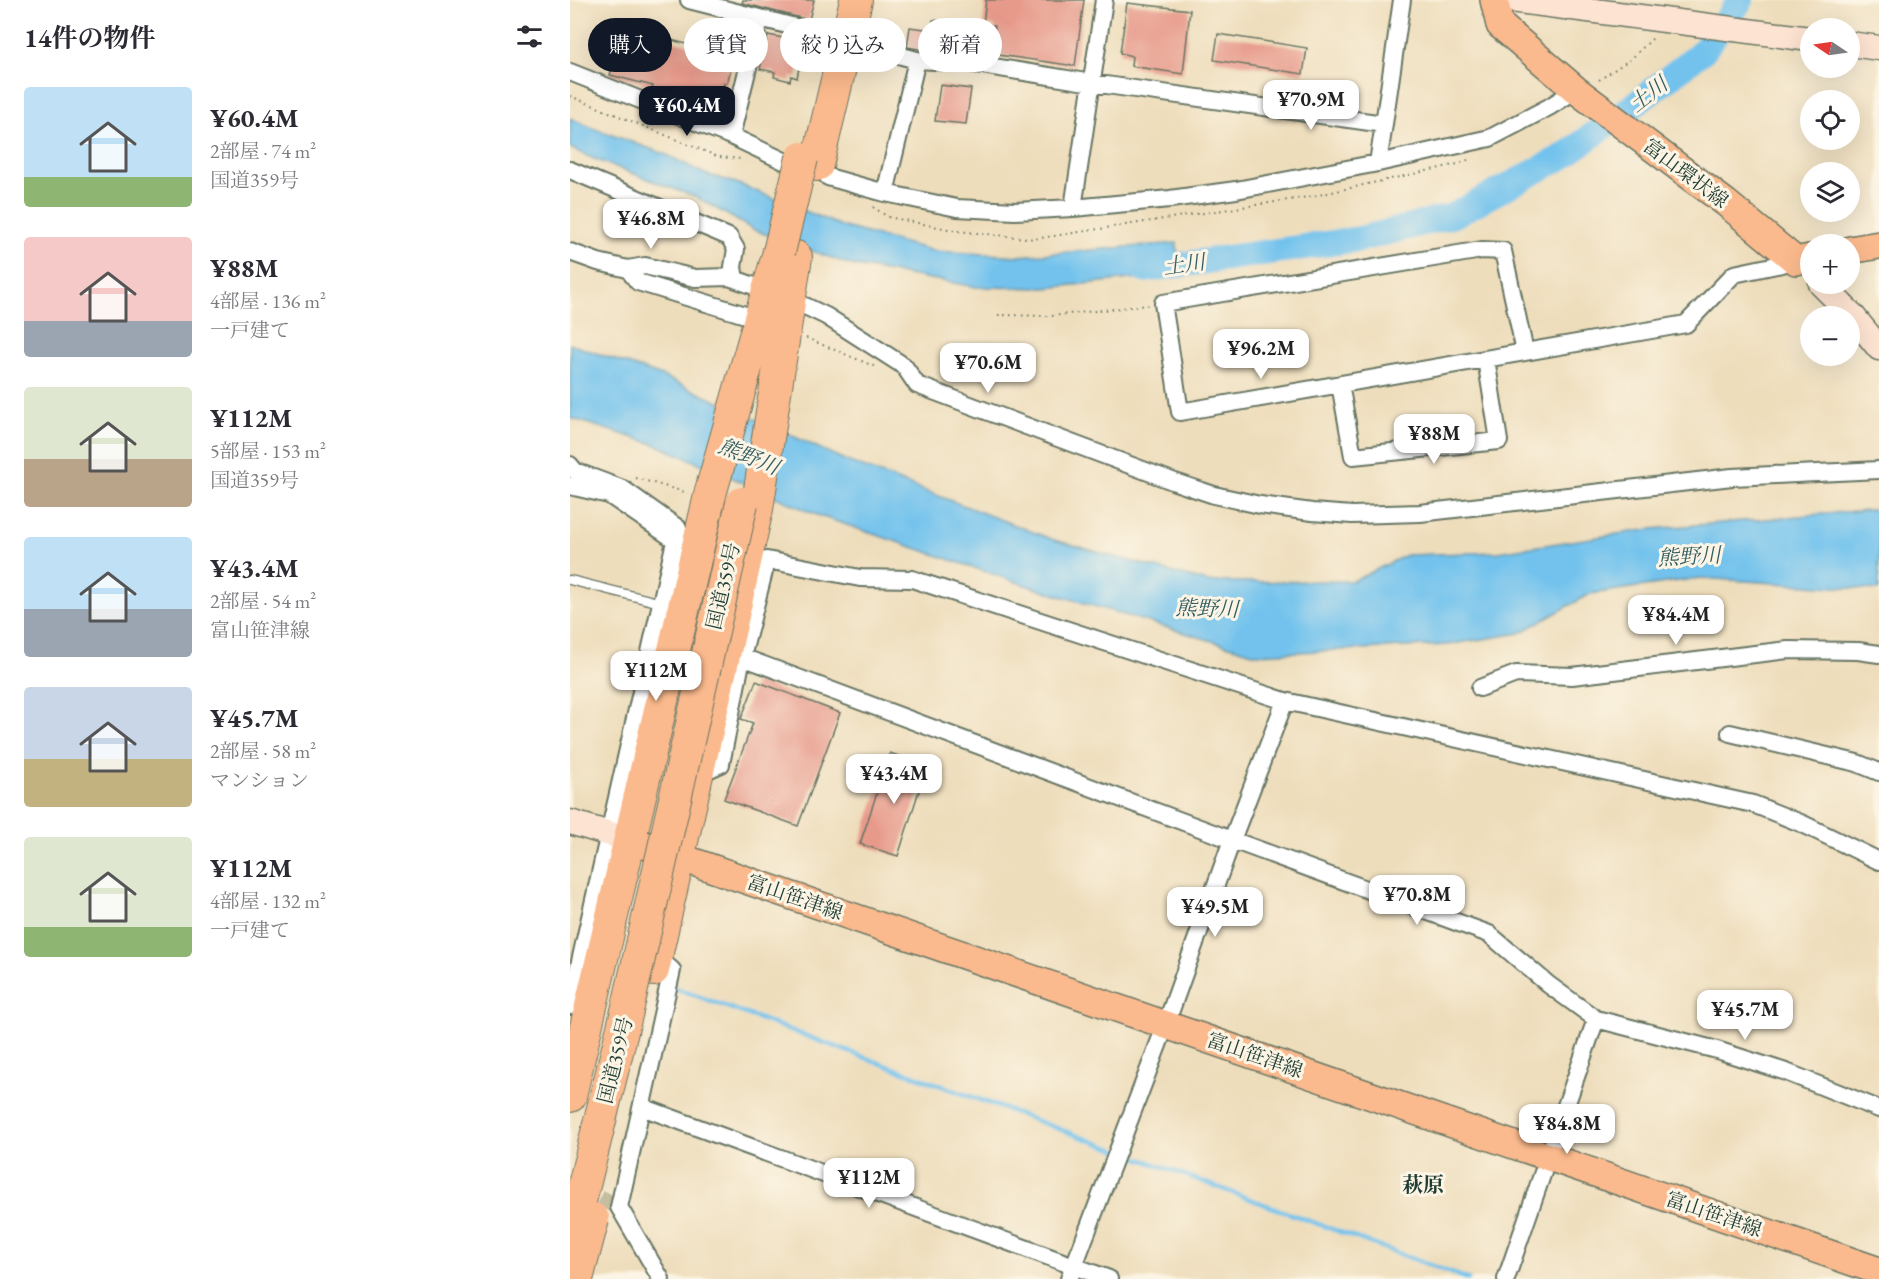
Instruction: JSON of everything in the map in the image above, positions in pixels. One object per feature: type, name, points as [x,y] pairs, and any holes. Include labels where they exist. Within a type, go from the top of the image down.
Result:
[{"type":"highway","points":[[839,0],[839,18]]},
{"type":"highway","points":[[847,18],[855,0]]},
{"type":"highway","points":[[577,1279],[654,963],[758,509],[773,333],[788,255],[830,72]]},
{"type":"highway","points":[[570,1096],[604,952],[620,837],[711,491],[773,333]]},
{"type":"highway","name":"国道359号","points":[[570,1168],[773,333]]},
{"type":"highway","name":"国道359号","points":[[570,1242],[627,1011],[737,526],[773,333]]},
{"type":"main road","name":"富山環状線","points":[[1494,0],[1500,25],[1580,93],[1800,259]]},
{"type":"main road","points":[[1860,248],[1879,245]]},
{"type":"main road","name":"富山笹津線","points":[[620,837],[1873,1270]]},
{"type":"street","points":[[689,0],[756,18]]},
{"type":"street","points":[[1073,208],[1104,0]]},
{"type":"street","points":[[1378,163],[1402,0]]},
{"type":"street","points":[[1511,0],[1800,38]]},
{"type":"street","points":[[1860,45],[1879,48]]},
{"type":"street","points":[[906,57],[917,60],[969,63],[1092,83],[1384,124]]},
{"type":"street","points":[[885,193],[917,60]]},
{"type":"street","points":[[570,72],[731,136],[885,193],[957,208],[1015,211],[1170,199],[1378,163],[1490,138],[1580,93]]},
{"type":"street","points":[[731,136],[747,72]]},
{"type":"street","points":[[570,170],[729,237],[736,249],[735,279]]},
{"type":"street","points":[[1525,352],[1503,251],[1482,250],[1163,303],[1180,412],[1486,359],[1686,324],[1734,274],[1800,265]]},
{"type":"street","points":[[570,252],[628,269],[645,267],[695,278],[729,277],[754,286]]},
{"type":"street","points":[[628,269],[638,282],[773,333]]},
{"type":"street","points":[[1831,294],[1853,316],[1879,348]]},
{"type":"street","points":[[805,306],[826,316],[903,366],[917,385],[1175,482],[1214,495],[1260,505],[1352,515],[1420,513],[1732,477],[1879,470]]},
{"type":"street","points":[[1340,384],[1353,456],[1499,441],[1486,359]]},
{"type":"street","points":[[570,465],[575,471],[623,489],[678,528],[661,603],[620,837],[570,1006]]},
{"type":"street","points":[[570,486],[609,495],[675,540]]},
{"type":"street","points":[[696,775],[721,764],[742,657],[766,560],[860,578],[912,579],[1285,701],[1753,804],[1803,824],[1879,861]]},
{"type":"street","points":[[1480,688],[1516,674],[1572,676],[1788,650],[1858,651],[1879,654]]},
{"type":"street","points":[[742,657],[1489,934],[1549,986],[1596,1019],[1717,1050],[1786,1072],[1879,1109]]},
{"type":"street","points":[[1072,1273],[1285,701]]},
{"type":"street","points":[[1730,733],[1857,763],[1879,772]]},
{"type":"street","points":[[570,822],[620,837]]},
{"type":"street","points":[[654,963],[672,970],[619,1207],[662,1279]]},
{"type":"street","points":[[1506,1279],[1596,1019]]},
{"type":"street","points":[[642,1107],[1072,1273],[1109,1279]]},
{"type":"lane","points":[[570,580],[661,603]]},
{"type":"path","points":[[1580,93],[1632,58],[1678,21]]},
{"type":"path","points":[[570,96],[719,157],[749,159]]},
{"type":"path","points":[[868,205],[888,217],[958,231],[1034,238],[1314,196],[1458,164],[1470,159]]},
{"type":"path","points":[[999,315],[1051,316],[1163,303]]},
{"type":"path","points":[[773,333],[876,368]]},
{"type":"water","points":[[570,118],[665,154],[705,174],[736,183],[844,227],[934,251],[1019,256],[1177,243],[1177,274],[1045,288],[976,287],[851,265],[754,230],[698,198],[570,148]]},
{"type":"water","name":"熊野川","points":[[570,344],[662,376],[847,461],[1054,540],[1208,582],[1353,581],[1406,555],[1498,552],[1651,529],[1879,509],[1879,590],[1700,578],[1590,594],[1520,633],[1446,645],[1256,654],[1037,589],[817,515],[657,445],[570,418]]},
{"type":"building","points":[[743,0],[814,0],[810,18],[801,18],[742,3]]},
{"type":"building","points":[[986,0],[1084,0],[1075,66],[1002,56],[1002,18],[984,18]]},
{"type":"building","points":[[1127,3],[1190,10],[1183,74],[1131,66],[1132,56],[1120,53]]},
{"type":"building","points":[[910,27],[918,28],[918,49],[907,47]]},
{"type":"building","points":[[1218,34],[1307,48],[1303,74],[1214,60]]},
{"type":"building","points":[[768,35],[780,37],[780,72],[798,72],[797,78],[791,76],[790,81],[774,77],[775,72],[768,71]]},
{"type":"building","points":[[672,40],[684,43],[684,72],[730,72],[727,83],[724,83],[716,113],[651,93],[653,86],[610,75],[611,72],[672,72]]},
{"type":"building","points":[[940,85],[971,89],[966,124],[935,121]]},
{"type":"building","points":[[756,681],[840,713],[798,826],[724,799],[753,723],[741,719]]},
{"type":"building","points":[[890,753],[927,766],[898,856],[860,844]]},
{"type":"waterway","name":"土川","points":[[1144,270],[1360,239],[1452,216],[1564,156],[1637,103],[1704,50],[1741,0]]},
{"type":"waterway","points":[[670,986],[1468,1279]]},
{"type":"tunnel","points":[[579,1187],[619,1207]]},
{"type":"district","name":"萩原","points":[[1423,1184]]}]
